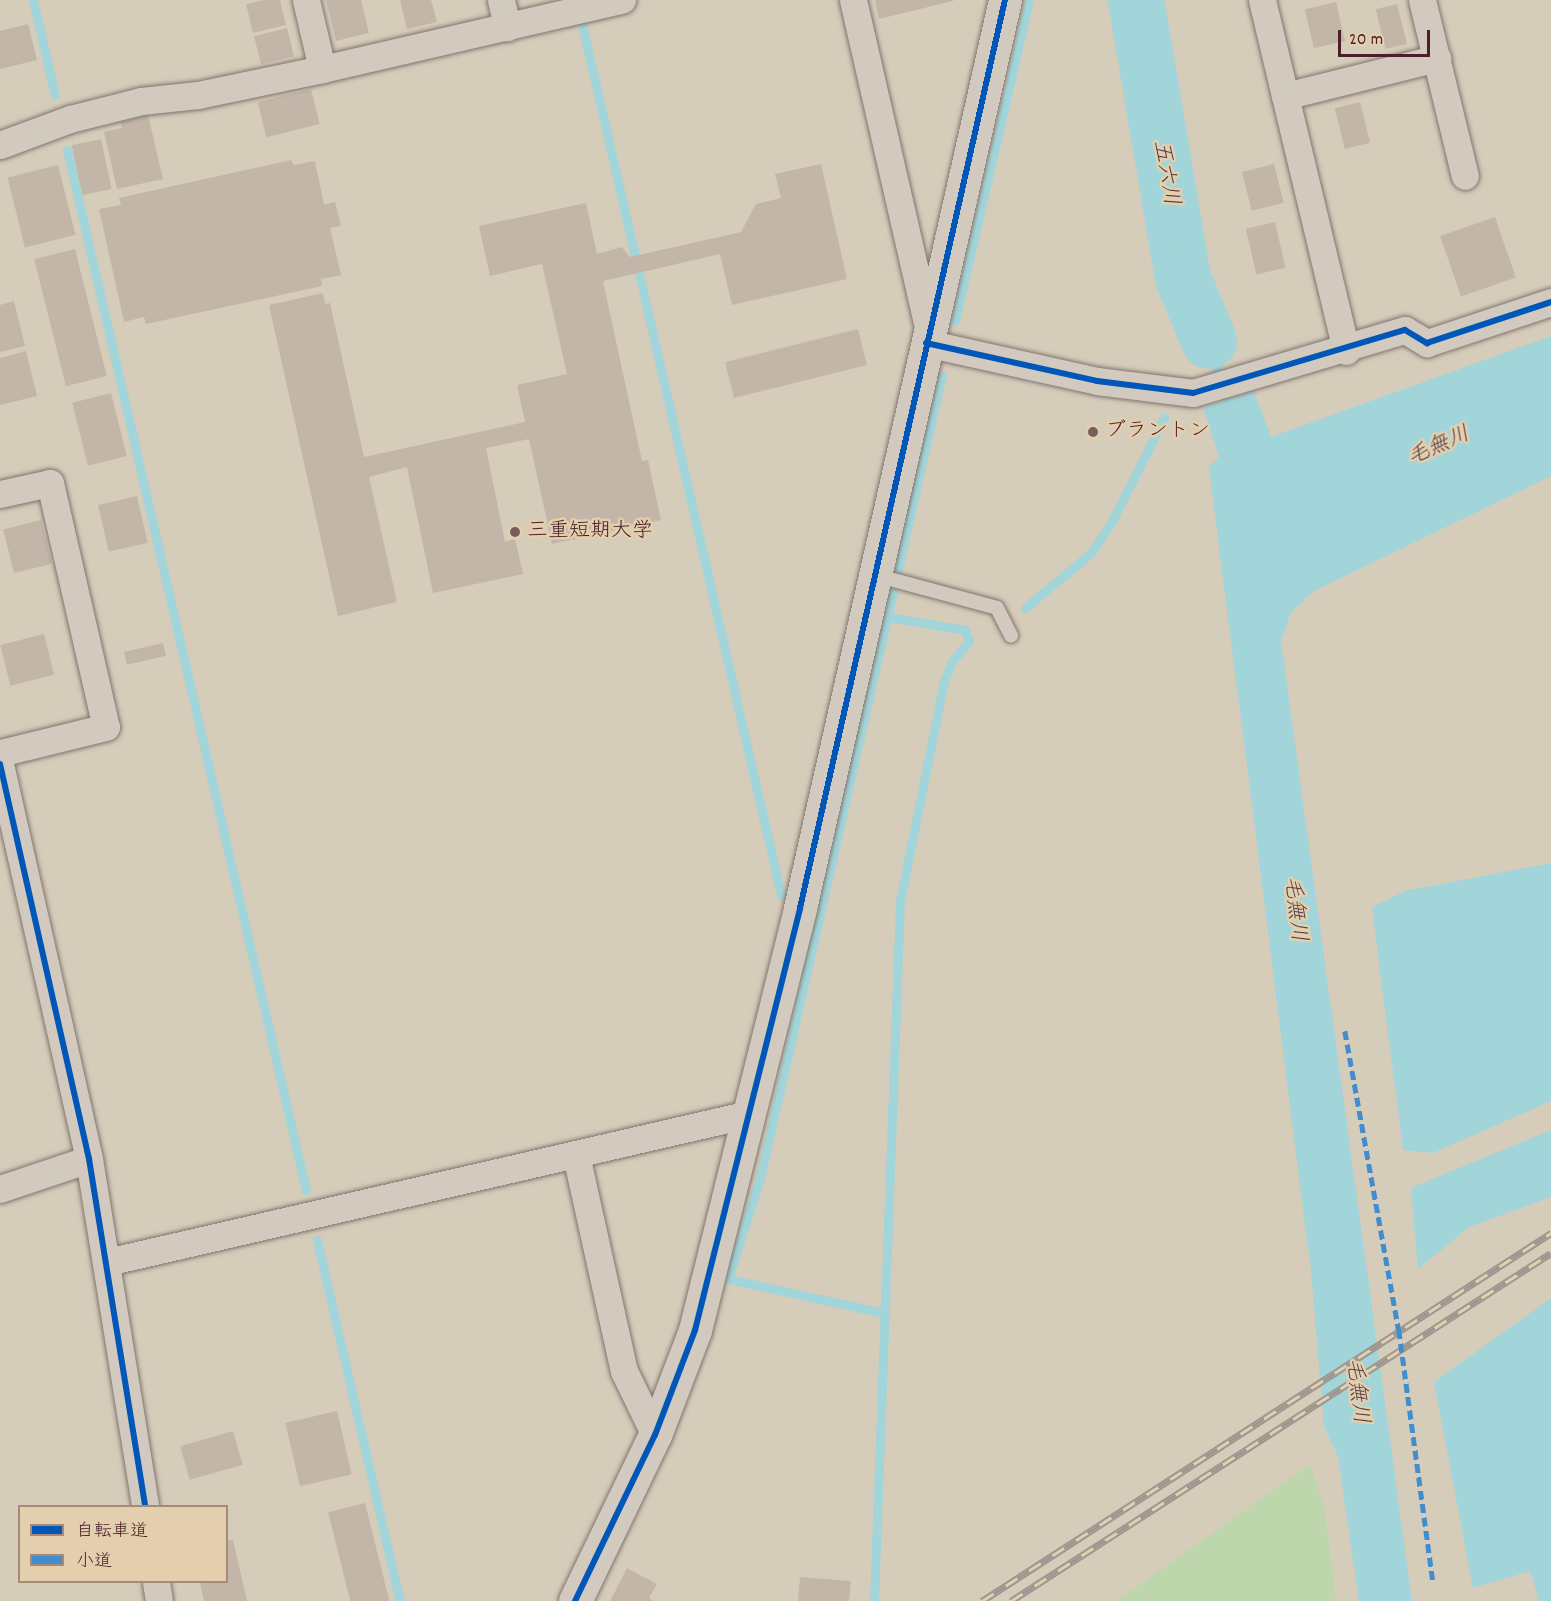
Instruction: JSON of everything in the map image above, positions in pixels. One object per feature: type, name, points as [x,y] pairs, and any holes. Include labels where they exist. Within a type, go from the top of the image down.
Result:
[{"type":"street","points":[[306,0],[322,69]]},
{"type":"street","points":[[501,0],[507,27]]},
{"type":"street","points":[[0,145],[70,119],[131,104],[198,95],[322,69],[622,0]]},
{"type":"street","points":[[853,0],[928,337]]},
{"type":"street","points":[[575,1601],[655,1435],[695,1330],[800,908],[879,576],[928,337],[1005,0]]},
{"type":"street","points":[[1262,0],[1346,351]]},
{"type":"street","points":[[1422,0],[1465,176]]},
{"type":"street","points":[[1285,96],[1437,58]]},
{"type":"street","points":[[928,337],[1097,381],[1192,393],[1267,370],[1346,351],[1405,330],[1427,343],[1551,302]]},
{"type":"street","points":[[0,494],[50,483],[106,727],[0,753]]},
{"type":"street","points":[[0,764],[89,1159],[145,1505]]},
{"type":"street","points":[[107,1262],[749,1114]]},
{"type":"street","points":[[576,1155],[624,1371],[655,1435]]},
{"type":"street","points":[[0,1189],[89,1159]]},
{"type":"street","points":[[156,1583],[159,1601]]},
{"type":"lane","points":[[879,576],[997,608],[1011,636]]},
{"type":"green space","points":[[1310,1464],[1325,1511],[1336,1601],[1117,1601]]},
{"type":"water","name":"毛無川","points":[[1551,336],[1551,476],[1314,591],[1291,612],[1281,641],[1412,1601],[1359,1601],[1338,1456],[1324,1427],[1311,1271],[1209,467],[1219,456],[1203,408],[1254,391],[1271,437]]},
{"type":"water","points":[[1551,863],[1551,1101],[1433,1153],[1403,1150],[1372,907],[1405,891]]},
{"type":"water","points":[[1551,1130],[1551,1197],[1469,1227],[1418,1269],[1411,1188]]},
{"type":"water","points":[[1551,1298],[1551,1601],[1539,1601],[1530,1571],[1473,1588],[1434,1382]]},
{"type":"building","points":[[264,0],[280,0],[286,25],[253,33],[246,4]]},
{"type":"building","points":[[326,0],[361,0],[369,33],[336,41]]},
{"type":"building","points":[[400,0],[431,0],[437,22],[407,29]]},
{"type":"building","points":[[875,0],[953,0],[953,1],[879,19]]},
{"type":"building","points":[[1336,2],[1345,41],[1314,48],[1305,9]]},
{"type":"building","points":[[1397,4],[1407,44],[1386,49],[1376,9]]},
{"type":"building","points":[[28,24],[37,60],[0,69],[0,31]]},
{"type":"building","points":[[287,28],[294,56],[261,64],[254,36]]},
{"type":"building","points":[[311,89],[320,124],[266,137],[258,102]]},
{"type":"building","points":[[1360,102],[1370,143],[1345,149],[1335,108]]},
{"type":"building","points":[[148,115],[163,179],[117,189],[104,132],[122,128],[120,122]]},
{"type":"building","points":[[101,139],[112,189],[82,195],[72,145]]},
{"type":"building","points":[[291,160],[294,165],[315,161],[324,205],[335,202],[341,226],[330,228],[341,275],[321,279],[322,286],[146,324],[144,317],[124,322],[99,209],[121,205],[119,198]]},
{"type":"building","points":[[821,164],[847,279],[732,305],[720,254],[603,281],[642,461],[648,460],[661,520],[552,544],[529,439],[486,448],[505,542],[515,539],[523,574],[433,593],[407,467],[369,477],[397,602],[338,616],[269,305],[323,293],[325,304],[330,303],[364,457],[525,422],[517,385],[567,374],[542,264],[490,276],[479,226],[586,203],[597,254],[622,247],[630,257],[741,232],[756,204],[781,198],[775,174]]},
{"type":"building","points":[[1274,164],[1284,203],[1252,211],[1242,172]]},
{"type":"building","points":[[58,165],[75,235],[25,247],[8,178]]},
{"type":"building","points":[[1495,217],[1516,278],[1461,296],[1440,236]]},
{"type":"building","points":[[1275,222],[1286,268],[1256,275],[1246,229]]},
{"type":"building","points":[[75,249],[107,376],[66,386],[34,259]]},
{"type":"building","points":[[14,301],[25,346],[0,352],[0,305]]},
{"type":"building","points":[[858,329],[867,365],[734,398],[725,362]]},
{"type":"building","points":[[26,351],[37,396],[0,405],[0,358]]},
{"type":"building","points":[[111,393],[127,456],[88,466],[72,403]]},
{"type":"building","points":[[137,496],[148,543],[109,552],[98,505]]},
{"type":"building","points":[[41,520],[52,564],[14,573],[3,529]]},
{"type":"building","points":[[44,634],[54,675],[10,686],[0,645]]},
{"type":"building","points":[[163,643],[166,656],[127,665],[124,652]]},
{"type":"building","points":[[337,1411],[352,1474],[300,1486],[285,1423]]},
{"type":"building","points":[[233,1431],[243,1465],[190,1480],[180,1446]]},
{"type":"building","points":[[365,1503],[389,1601],[350,1601],[328,1512]]},
{"type":"building","points":[[233,1540],[247,1601],[204,1601],[200,1583],[228,1583],[228,1541]]},
{"type":"building","points":[[627,1568],[657,1584],[649,1598],[654,1601],[610,1601]]},
{"type":"building","points":[[800,1577],[851,1581],[849,1601],[798,1601]]},
{"type":"waterway","points":[[33,0],[55,95]]},
{"type":"waterway","points":[[955,321],[1029,0]]},
{"type":"waterway","name":"五六川","points":[[1136,0],[1183,278],[1209,341]]},
{"type":"waterway","points":[[579,11],[781,895]]},
{"type":"waterway","points":[[67,150],[306,1190]]},
{"type":"waterway","points":[[1209,341],[1230,411]]},
{"type":"waterway","points":[[884,1313],[728,1279],[760,1178],[942,375]]},
{"type":"waterway","points":[[1025,608],[1091,553],[1110,525],[1164,418]]},
{"type":"waterway","points":[[874,1601],[900,901],[944,681],[953,660],[969,641],[965,630],[889,617]]},
{"type":"waterway","points":[[317,1240],[400,1601]]},
{"type":"railway","points":[[982,1601],[1551,1233]]},
{"type":"railway","points":[[1011,1601],[1551,1253]]},
{"type":"marked path","points":[[1345,1031],[1399,1330],[1433,1583]]},
{"type":"cycle path","points":[[575,1601],[655,1435],[695,1330],[800,908],[1005,0]]},
{"type":"cycle path","points":[[926,343],[1097,381],[1193,393],[1405,330],[1427,343],[1551,302]]},
{"type":"cycle path","points":[[0,764],[89,1159],[145,1505]]},
{"type":"place","name":"ブラントン","points":[[1093,432]]},
{"type":"place","name":"三重短期大学","points":[[515,532]]}]
